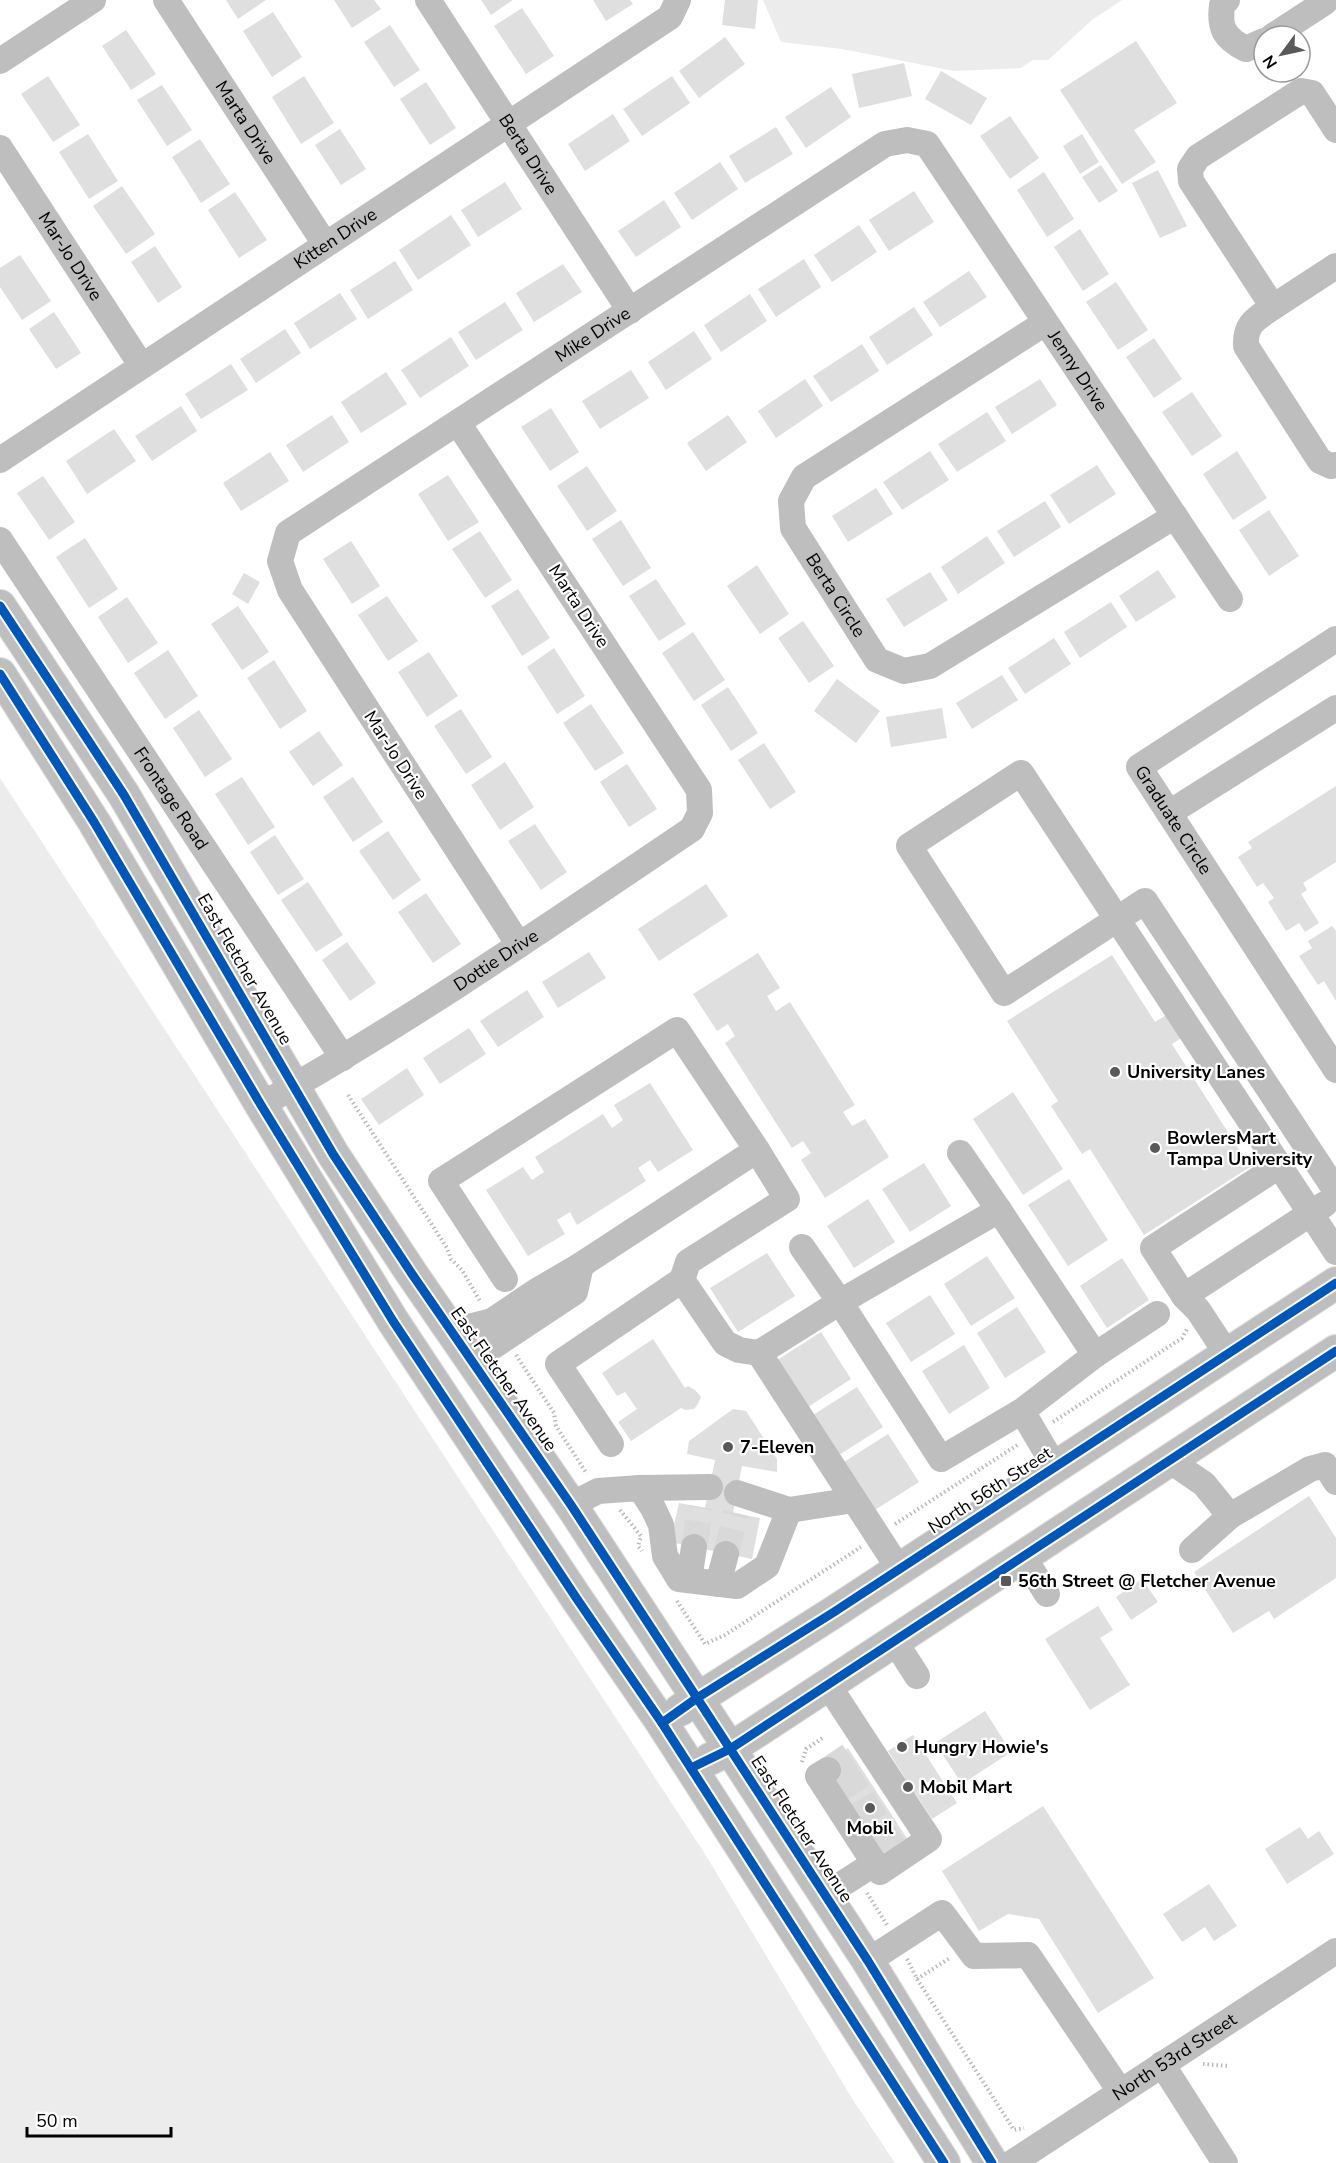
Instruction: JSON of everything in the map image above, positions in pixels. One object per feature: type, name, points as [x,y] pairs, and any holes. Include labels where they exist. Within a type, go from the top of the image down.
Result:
[{"type":"main road","name":"East Fletcher Avenue","points":[[0,606],[124,795],[333,1154],[442,1319],[571,1505],[868,1961],[992,2163]]},
{"type":"main road","points":[[0,674],[94,822],[261,1106],[393,1321],[662,1723],[944,2163]]},
{"type":"main road","name":"North 56th Street","points":[[662,1723],[697,1698],[899,1569],[1336,1283]]},
{"type":"main road","points":[[691,1768],[730,1749],[1336,1352]]},
{"type":"street","points":[[0,61],[93,0]]},
{"type":"street","name":"Marta Drive","points":[[166,0],[325,244]]},
{"type":"street","name":"Berta Drive","points":[[428,0],[630,310]]},
{"type":"street","points":[[1227,0],[1222,4],[1220,22],[1232,42],[1246,49],[1252,46]]},
{"type":"street","points":[[1296,24],[1328,7]]},
{"type":"street","name":"Kitten Drive","points":[[0,460],[508,124],[674,8]]},
{"type":"street","points":[[1273,307],[1191,181],[1190,169],[1198,158],[1301,91],[1312,93],[1336,130]]},
{"type":"street","name":"Mike Drive","points":[[280,561],[288,533],[885,144],[907,140],[927,144]]},
{"type":"street","name":"Jenny Drive","points":[[927,144],[1230,599]]},
{"type":"street","name":"Mar-Jo Drive","points":[[0,148],[141,365]]},
{"type":"street","points":[[1336,266],[1253,321],[1245,332],[1246,346],[1320,460],[1331,466],[1336,465]]},
{"type":"street","name":"Berta Circle","points":[[1046,322],[804,477],[791,501],[793,528],[877,660],[904,671],[930,666],[1175,516]]},
{"type":"street","name":"Marta Drive","points":[[458,423],[699,790]]},
{"type":"street","name":"Frontage Road","points":[[0,540],[343,1058]]},
{"type":"street","name":"Mar-Jo Drive","points":[[280,561],[290,590],[519,945]]},
{"type":"street","name":"Graduate Circle","points":[[1336,639],[1139,767],[1336,1070]]},
{"type":"street","points":[[1169,813],[1336,708]]},
{"type":"street","points":[[1336,1191],[1145,901],[1118,919],[1004,993],[909,846],[1021,773],[1118,919],[1336,1252]]},
{"type":"street","name":"Dottie Drive","points":[[261,1106],[343,1058],[519,945],[692,829],[700,813],[699,790]]},
{"type":"street","points":[[505,1280],[441,1181],[677,1030],[787,1199],[688,1262],[682,1280],[558,1364],[611,1444]]},
{"type":"street","points":[[471,1361],[499,1329],[575,1292],[581,1265],[757,1150]]},
{"type":"street","points":[[960,1153],[1095,1355]]},
{"type":"street","points":[[1227,1354],[1198,1310],[1184,1296],[1153,1248],[1280,1166]]},
{"type":"street","points":[[1184,1296],[1336,1197]]},
{"type":"street","points":[[682,1280],[725,1343],[739,1350],[759,1353],[840,1302],[999,1210]]},
{"type":"street","points":[[802,1247],[941,1459],[1022,1411],[1095,1355],[1157,1314]]},
{"type":"street","points":[[442,1319],[468,1327],[499,1329]]},
{"type":"street","points":[[759,1353],[899,1569]]},
{"type":"street","points":[[1022,1411],[1055,1467]]},
{"type":"street","points":[[1169,1460],[1204,1484],[1230,1516]]},
{"type":"street","points":[[1192,1550],[1230,1516],[1310,1469],[1325,1465],[1336,1482]]},
{"type":"street","points":[[640,1488],[661,1525],[665,1556],[680,1579],[738,1586],[767,1566],[789,1510]]},
{"type":"street","points":[[571,1505],[598,1491],[640,1488],[705,1494]]},
{"type":"street","points":[[738,1500],[789,1510],[854,1500]]},
{"type":"street","points":[[689,1580],[694,1547]]},
{"type":"street","points":[[718,1584],[726,1554]]},
{"type":"street","points":[[1024,1558],[1047,1594]]},
{"type":"street","points":[[894,1640],[917,1676]]},
{"type":"street","points":[[828,1685],[866,1759],[890,1796],[908,1823],[929,1839],[880,1872],[868,1858],[853,1819],[833,1784]]},
{"type":"street","points":[[825,1895],[868,1858]]},
{"type":"street","points":[[868,1961],[942,1913],[974,1956],[1028,1955],[1120,2091]]},
{"type":"street","name":"North 53rd Street","points":[[1012,2163],[1336,1951]]},
{"type":"street","points":[[1162,2064],[1225,2163]]},
{"type":"path","points":[[348,1095],[554,1413],[556,1426],[582,1464]]},
{"type":"path","points":[[801,1764],[806,1749],[824,1737]]},
{"type":"path","points":[[868,1858],[898,1941],[917,1979],[1014,2130],[1033,2127]]},
{"type":"path","points":[[917,1979],[955,1954]]},
{"type":"shaded area","points":[[763,0],[1122,0],[1092,20],[1048,60],[1033,60],[1021,68],[954,71],[842,49],[781,42]]},
{"type":"shaded area","points":[[0,778],[705,1854],[853,2100],[895,2163],[0,2163]]},
{"type":"building","points":[[226,0],[266,0],[238,19]]},
{"type":"building","points":[[334,0],[374,0],[381,9],[352,28]]},
{"type":"building","points":[[481,0],[513,0],[491,15]]},
{"type":"building","points":[[593,0],[630,0],[633,4],[606,21]]},
{"type":"building","points":[[725,0],[758,0],[755,29],[722,25]]},
{"type":"building","points":[[522,8],[554,56],[526,74],[494,26]]},
{"type":"building","points":[[273,12],[302,57],[272,77],[243,31]]},
{"type":"building","points":[[390,25],[420,70],[394,87],[364,42]]},
{"type":"building","points":[[126,30],[156,74],[131,90],[102,46]]},
{"type":"building","points":[[725,37],[745,64],[699,98],[679,71]]},
{"type":"building","points":[[1136,41],[1177,103],[1134,130],[1156,162],[1122,184],[1060,90]]},
{"type":"building","points":[[904,63],[912,96],[859,108],[852,74]]},
{"type":"building","points":[[941,71],[987,98],[971,125],[925,99]]},
{"type":"building","points":[[48,76],[80,125],[53,142],[21,94]]},
{"type":"building","points":[[304,76],[334,123],[301,144],[272,97]]},
{"type":"building","points":[[672,76],[690,103],[642,136],[623,109]]},
{"type":"building","points":[[426,82],[456,128],[430,145],[400,99]]},
{"type":"building","points":[[162,85],[192,130],[167,146],[137,100]]},
{"type":"building","points":[[831,87],[851,117],[806,148],[785,117]]},
{"type":"building","points":[[613,114],[630,141],[585,171],[568,144]]},
{"type":"building","points":[[1010,116],[1039,158],[1010,179],[980,136]]},
{"type":"building","points":[[776,127],[793,154],[745,183],[729,156]]},
{"type":"building","points":[[340,129],[366,169],[341,185],[315,145]]},
{"type":"building","points":[[88,134],[118,181],[89,199],[59,152]]},
{"type":"building","points":[[1082,134],[1099,162],[1080,174],[1063,146]]},
{"type":"building","points":[[200,139],[230,184],[201,203],[172,157]]},
{"type":"building","points":[[720,162],[738,189],[692,220],[674,193]]},
{"type":"building","points":[[1101,165],[1118,191],[1099,203],[1082,177]]},
{"type":"building","points":[[1158,170],[1187,226],[1160,238],[1132,183]]},
{"type":"building","points":[[1044,172],[1074,219],[1047,237],[1017,190]]},
{"type":"building","points":[[505,182],[522,209],[478,237],[461,210]]},
{"type":"building","points":[[122,186],[155,234],[126,254],[93,206]]},
{"type":"building","points":[[914,191],[934,222],[889,251],[869,220]]},
{"type":"building","points":[[235,192],[267,240],[239,258],[208,210]]},
{"type":"building","points":[[664,200],[681,227],[636,257],[618,231]]},
{"type":"building","points":[[451,215],[471,245],[418,280],[399,250]]},
{"type":"building","points":[[859,225],[877,252],[832,282],[814,255]]},
{"type":"building","points":[[1080,229],[1109,274],[1083,291],[1054,247]]},
{"type":"building","points":[[155,246],[182,287],[158,303],[131,262]]},
{"type":"building","points":[[20,255],[51,301],[22,320],[0,287],[0,268]]},
{"type":"building","points":[[804,259],[821,287],[776,317],[758,289]]},
{"type":"building","points":[[395,261],[413,290],[368,319],[350,290]]},
{"type":"building","points":[[563,264],[582,292],[534,322],[516,293]]},
{"type":"building","points":[[969,271],[987,297],[940,327],[923,302]]},
{"type":"building","points":[[1116,282],[1148,330],[1118,350],[1086,302]]},
{"type":"building","points":[[340,293],[357,319],[310,349],[294,323]]},
{"type":"building","points":[[750,294],[767,321],[721,352],[704,325]]},
{"type":"building","points":[[505,302],[523,330],[476,360],[458,332]]},
{"type":"building","points":[[914,307],[933,335],[887,365],[869,337]]},
{"type":"building","points":[[54,312],[81,353],[56,369],[29,329]]},
{"type":"building","points":[[285,329],[301,353],[256,383],[240,359]]},
{"type":"building","points":[[694,331],[712,359],[666,390],[648,362]]},
{"type":"building","points":[[451,337],[469,366],[420,398],[401,370]]},
{"type":"building","points":[[1154,338],[1182,379],[1154,398],[1126,357]]},
{"type":"building","points":[[862,344],[879,371],[831,402],[813,376]]},
{"type":"building","points":[[231,364],[248,390],[201,419],[185,394]]},
{"type":"building","points":[[631,370],[649,398],[600,429],[582,401]]},
{"type":"building","points":[[386,372],[407,404],[361,433],[341,402]]},
{"type":"building","points":[[805,379],[823,406],[776,438],[758,411]]},
{"type":"building","points":[[1040,379],[1057,405],[1012,434],[995,407]]},
{"type":"building","points":[[1192,392],[1222,436],[1192,456],[1162,412]]},
{"type":"building","points":[[181,406],[197,431],[152,461],[135,436]]},
{"type":"building","points":[[551,408],[579,452],[550,471],[521,427]]},
{"type":"building","points":[[987,412],[1006,441],[957,472],[938,444]]},
{"type":"building","points":[[332,415],[349,442],[303,472],[286,445]]},
{"type":"building","points":[[728,415],[747,442],[706,471],[687,443]]},
{"type":"building","points":[[114,429],[136,461],[87,494],[66,461]]},
{"type":"building","points":[[930,451],[949,480],[902,510],[883,482]]},
{"type":"building","points":[[1237,451],[1267,498],[1233,520],[1203,474]]},
{"type":"building","points":[[270,452],[289,481],[241,511],[223,483]]},
{"type":"building","points":[[1097,465],[1116,494],[1069,524],[1050,495]]},
{"type":"building","points":[[587,466],[617,511],[587,531],[557,486]]},
{"type":"building","points":[[448,475],[479,522],[448,541],[418,494]]},
{"type":"building","points":[[43,476],[75,522],[49,540],[17,493]]},
{"type":"building","points":[[876,488],[893,514],[848,542],[832,516]]},
{"type":"building","points":[[1045,501],[1061,527],[1014,557],[997,531]]},
{"type":"building","points":[[1269,510],[1299,556],[1269,576],[1239,530]]},
{"type":"building","points":[[621,520],[651,568],[623,586],[592,539]]},
{"type":"building","points":[[480,531],[512,580],[485,598],[452,549]]},
{"type":"building","points":[[987,536],[1005,563],[958,594],[941,567]]},
{"type":"building","points":[[85,538],[118,589],[89,608],[56,557]]},
{"type":"building","points":[[351,541],[380,586],[352,604],[323,559]]},
{"type":"building","points":[[757,565],[789,614],[760,634],[727,586]]},
{"type":"building","points":[[1158,570],[1176,597],[1136,622],[1119,596]]},
{"type":"building","points":[[930,572],[948,600],[904,627],[886,599]]},
{"type":"building","points":[[244,573],[260,582],[248,604],[232,594]]},
{"type":"building","points":[[656,579],[686,624],[659,641],[629,596]]},
{"type":"building","points":[[518,589],[550,638],[522,656],[491,606]]},
{"type":"building","points":[[387,596],[418,641],[388,661],[358,615]]},
{"type":"building","points":[[127,597],[158,643],[128,663],[98,617]]},
{"type":"building","points":[[1111,602],[1127,627],[1080,658],[1064,632]]},
{"type":"building","points":[[238,606],[269,652],[242,670],[211,624]]},
{"type":"building","points":[[803,621],[834,666],[809,683],[778,638]]},
{"type":"building","points":[[693,632],[725,680],[694,701],[662,653]]},
{"type":"building","points":[[1054,638],[1071,664],[1025,694],[1008,668]]},
{"type":"building","points":[[554,648],[585,696],[557,714],[527,667]]},
{"type":"building","points":[[168,650],[198,696],[165,719],[134,673]]},
{"type":"building","points":[[429,652],[458,696],[427,717],[398,672]]},
{"type":"building","points":[[274,660],[307,711],[280,729],[247,678]]},
{"type":"building","points":[[1002,675],[1018,700],[972,729],[956,703]]},
{"type":"building","points":[[837,679],[880,711],[856,743],[814,711]]},
{"type":"building","points":[[728,687],[758,733],[731,751],[701,705]]},
{"type":"building","points":[[591,704],[624,753],[595,771],[563,723]]},
{"type":"building","points":[[942,708],[947,738],[891,747],[886,717]]},
{"type":"building","points":[[461,709],[492,757],[466,774],[434,726]]},
{"type":"building","points":[[199,710],[232,759],[205,777],[173,728]]},
{"type":"building","points":[[319,731],[343,765],[313,786],[289,752]]},
{"type":"building","points":[[764,743],[796,792],[770,809],[738,760]]},
{"type":"building","points":[[505,762],[534,807],[500,830],[471,785]]},
{"type":"building","points":[[627,764],[657,809],[629,827],[600,782]]},
{"type":"building","points":[[242,777],[275,827],[248,845],[215,794]]},
{"type":"building","points":[[353,777],[383,822],[353,842],[323,797]]},
{"type":"building","points":[[1336,786],[1336,862],[1303,883],[1307,890],[1301,894],[1319,923],[1305,932],[1299,923],[1286,931],[1268,902],[1274,898],[1263,883],[1257,887],[1238,857],[1252,848],[1248,842]]},
{"type":"building","points":[[535,824],[567,872],[541,890],[508,841]]},
{"type":"building","points":[[388,831],[421,880],[393,900],[359,851]]},
{"type":"building","points":[[275,835],[304,879],[278,895],[250,852]]},
{"type":"building","points":[[308,882],[343,935],[316,952],[281,900]]},
{"type":"building","points":[[706,884],[728,916],[659,961],[638,929]]},
{"type":"building","points":[[426,893],[461,944],[433,963],[398,912]]},
{"type":"building","points":[[1332,926],[1336,931],[1336,1001],[1324,981],[1318,985],[1299,956],[1312,948],[1308,941]]},
{"type":"building","points":[[347,942],[376,983],[350,1001],[322,960]]},
{"type":"building","points":[[589,952],[606,978],[558,1008],[542,982]]},
{"type":"building","points":[[758,953],[780,988],[767,996],[776,1011],[790,1002],[855,1105],[843,1112],[852,1126],[865,1119],[889,1157],[825,1198],[801,1160],[811,1153],[803,1141],[792,1148],[725,1043],[735,1036],[728,1024],[717,1031],[693,994]]},
{"type":"building","name":"University Lanes","points":[[1112,955],[1155,1022],[1171,1012],[1186,1035],[1172,1044],[1250,1167],[1144,1235],[1090,1149],[1082,1154],[1051,1106],[1058,1101],[1007,1021]]},
{"type":"building","points":[[527,990],[544,1017],[498,1047],[480,1021]]},
{"type":"building","points":[[469,1028],[486,1054],[440,1084],[423,1058]]},
{"type":"building","points":[[407,1068],[424,1095],[379,1125],[361,1099]]},
{"type":"building","points":[[650,1083],[693,1150],[658,1172],[650,1160],[638,1168],[646,1181],[577,1225],[570,1212],[557,1220],[565,1234],[528,1256],[486,1190],[523,1167],[532,1180],[544,1172],[535,1157],[603,1114],[612,1128],[623,1120],[614,1105]]},
{"type":"building","points":[[1013,1092],[1063,1169],[1023,1195],[973,1119]]},
{"type":"building","points":[[924,1163],[951,1206],[910,1232],[882,1189]]},
{"type":"building","points":[[1069,1179],[1108,1240],[1068,1266],[1028,1205]]},
{"type":"building","points":[[868,1199],[895,1242],[854,1268],[827,1226]]},
{"type":"building","points":[[767,1253],[795,1296],[738,1332],[710,1288]]},
{"type":"building","points":[[987,1256],[1015,1298],[971,1326],[944,1284]]},
{"type":"building","points":[[1122,1258],[1149,1300],[1107,1328],[1080,1286]]},
{"type":"building","points":[[930,1295],[955,1334],[911,1362],[886,1323]]},
{"type":"building","points":[[1017,1307],[1046,1352],[1005,1378],[977,1333]]},
{"type":"building","points":[[821,1332],[851,1379],[808,1407],[777,1360]]},
{"type":"building","points":[[653,1339],[685,1388],[688,1386],[701,1397],[694,1409],[681,1408],[631,1441],[618,1422],[637,1409],[625,1392],[617,1396],[602,1373]]},
{"type":"building","points":[[964,1345],[990,1388],[949,1414],[922,1371]]},
{"type":"building","points":[[857,1387],[883,1427],[839,1455],[813,1415]]},
{"type":"building","points":[[733,1409],[746,1411],[777,1459],[777,1472],[742,1466],[733,1513],[760,1518],[752,1559],[670,1542],[679,1503],[705,1508],[715,1460],[687,1454],[689,1441]]},
{"type":"building","points":[[888,1434],[919,1482],[875,1510],[844,1462]]},
{"type":"building","points":[[1309,1496],[1336,1538],[1336,1578],[1274,1619],[1269,1611],[1233,1633],[1194,1572]]},
{"type":"building","points":[[1142,1579],[1158,1602],[1131,1620],[1116,1597]]},
{"type":"building","points":[[1098,1606],[1113,1630],[1100,1638],[1130,1685],[1090,1710],[1045,1639]]},
{"type":"building","points":[[985,1711],[1011,1752],[962,1784],[935,1743]]},
{"type":"building","points":[[913,1735],[957,1803],[932,1819],[915,1793],[909,1797],[899,1782],[905,1778],[888,1751]]},
{"type":"building","name":"Mobil","points":[[848,1748],[912,1846],[888,1862],[824,1764]]},
{"type":"building","points":[[1043,1806],[1154,1978],[1098,2013],[1039,1919],[1008,1914],[979,1931],[942,1871]]},
{"type":"building","points":[[1300,1827],[1308,1839],[1319,1831],[1334,1854],[1287,1884],[1265,1849]]},
{"type":"building","points":[[1209,1884],[1237,1926],[1214,1941],[1205,1927],[1182,1942],[1163,1914]]},
{"type":"tunnel","points":[[694,1547],[701,1507]]},
{"type":"tunnel","points":[[726,1554],[736,1513]]},
{"type":"tunnel","points":[[828,1770],[852,1754]]},
{"type":"tunnel","points":[[840,1789],[864,1773]]},
{"type":"tunnel","points":[[858,1816],[882,1801]]},
{"type":"tunnel","points":[[876,1844],[900,1828]]},
{"type":"cycle path","points":[[0,606],[124,795],[333,1154],[412,1274],[571,1505],[868,1961],[992,2163]]},
{"type":"cycle path","points":[[0,674],[94,822],[261,1105],[393,1321],[662,1723],[944,2163]]},
{"type":"cycle path","points":[[662,1723],[697,1698],[834,1612],[1336,1283]]},
{"type":"cycle path","points":[[691,1768],[730,1749],[1336,1351]]},
{"type":"place","name":"University Lanes","points":[[1115,1072]]},
{"type":"place","name":"BowlersMart Tampa University","points":[[1155,1148]]},
{"type":"place","name":"7-Eleven","points":[[728,1447]]},
{"type":"place","name":"56th Street @ Fletcher Avenue","points":[[1006,1581]]},
{"type":"place","name":"Hungry Howie's","points":[[902,1747]]},
{"type":"place","name":"Mobil Mart","points":[[908,1787]]},
{"type":"place","name":"Mobil","points":[[870,1808]]}]
